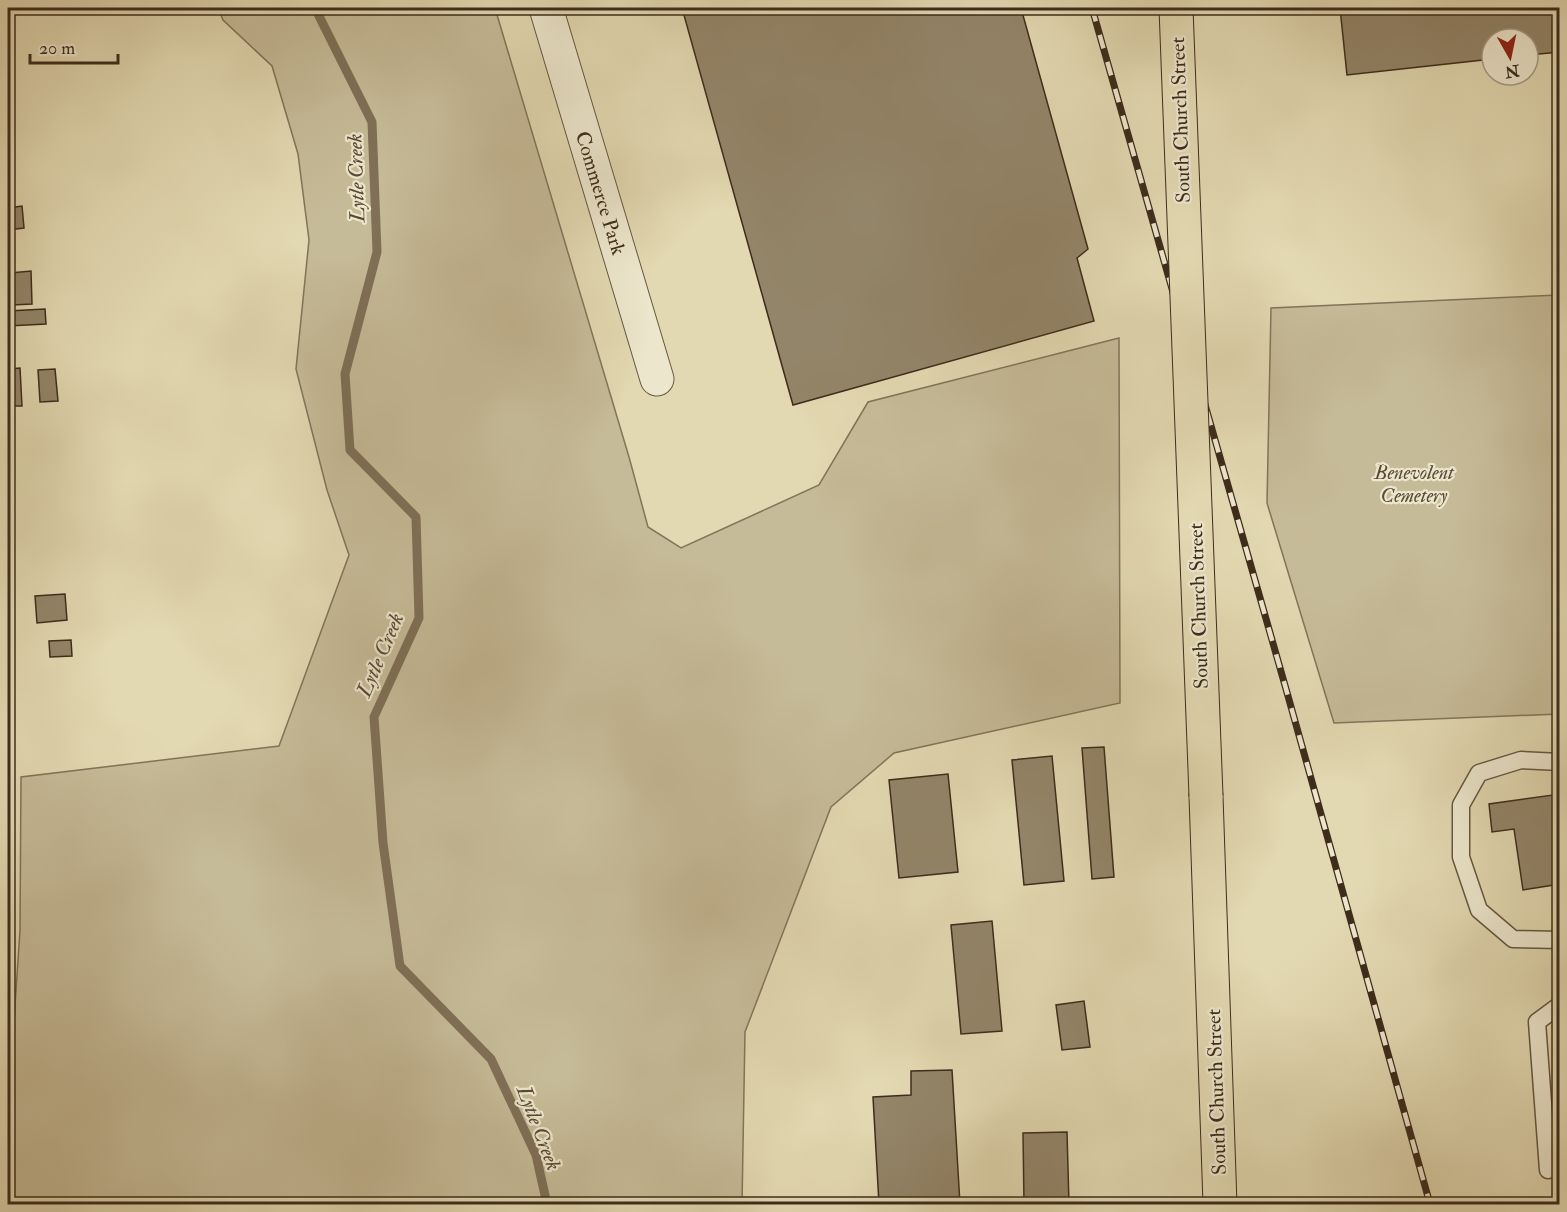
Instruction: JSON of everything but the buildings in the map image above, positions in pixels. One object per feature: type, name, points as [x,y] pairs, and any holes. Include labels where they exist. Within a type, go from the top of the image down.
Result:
[{"type":"main road","name":"South Church Street","points":[[1176,8],[1220,1204]]},
{"type":"street","name":"Commerce Park","points":[[546,8],[657,379]]},
{"type":"lane","points":[[1560,762],[1521,760],[1479,773],[1461,805],[1461,857],[1479,910],[1513,939],[1560,940]]},
{"type":"lane","points":[[1548,1170],[1537,1022],[1560,1005]]},
{"type":"green space","points":[[218,8],[495,8],[648,527],[681,548],[819,485],[868,402],[1119,338],[1120,703],[894,753],[831,807],[745,1032],[742,1204],[8,1204],[8,1112],[20,930],[21,777],[279,746],[349,555],[327,490],[296,369],[309,240],[298,154],[272,66],[223,20]]},
{"type":"green space","name":"Benevolent Cemetery","points":[[1559,295],[1559,714],[1334,723],[1267,503],[1271,308]]},
{"type":"waterway","name":"Lytle Creek","points":[[315,8],[372,122],[377,252],[345,374],[350,450],[416,517],[419,618],[374,717],[383,843],[400,966],[491,1059],[536,1155],[547,1204]]},
{"type":"railway","points":[[1092,8],[1430,1204]]}]
